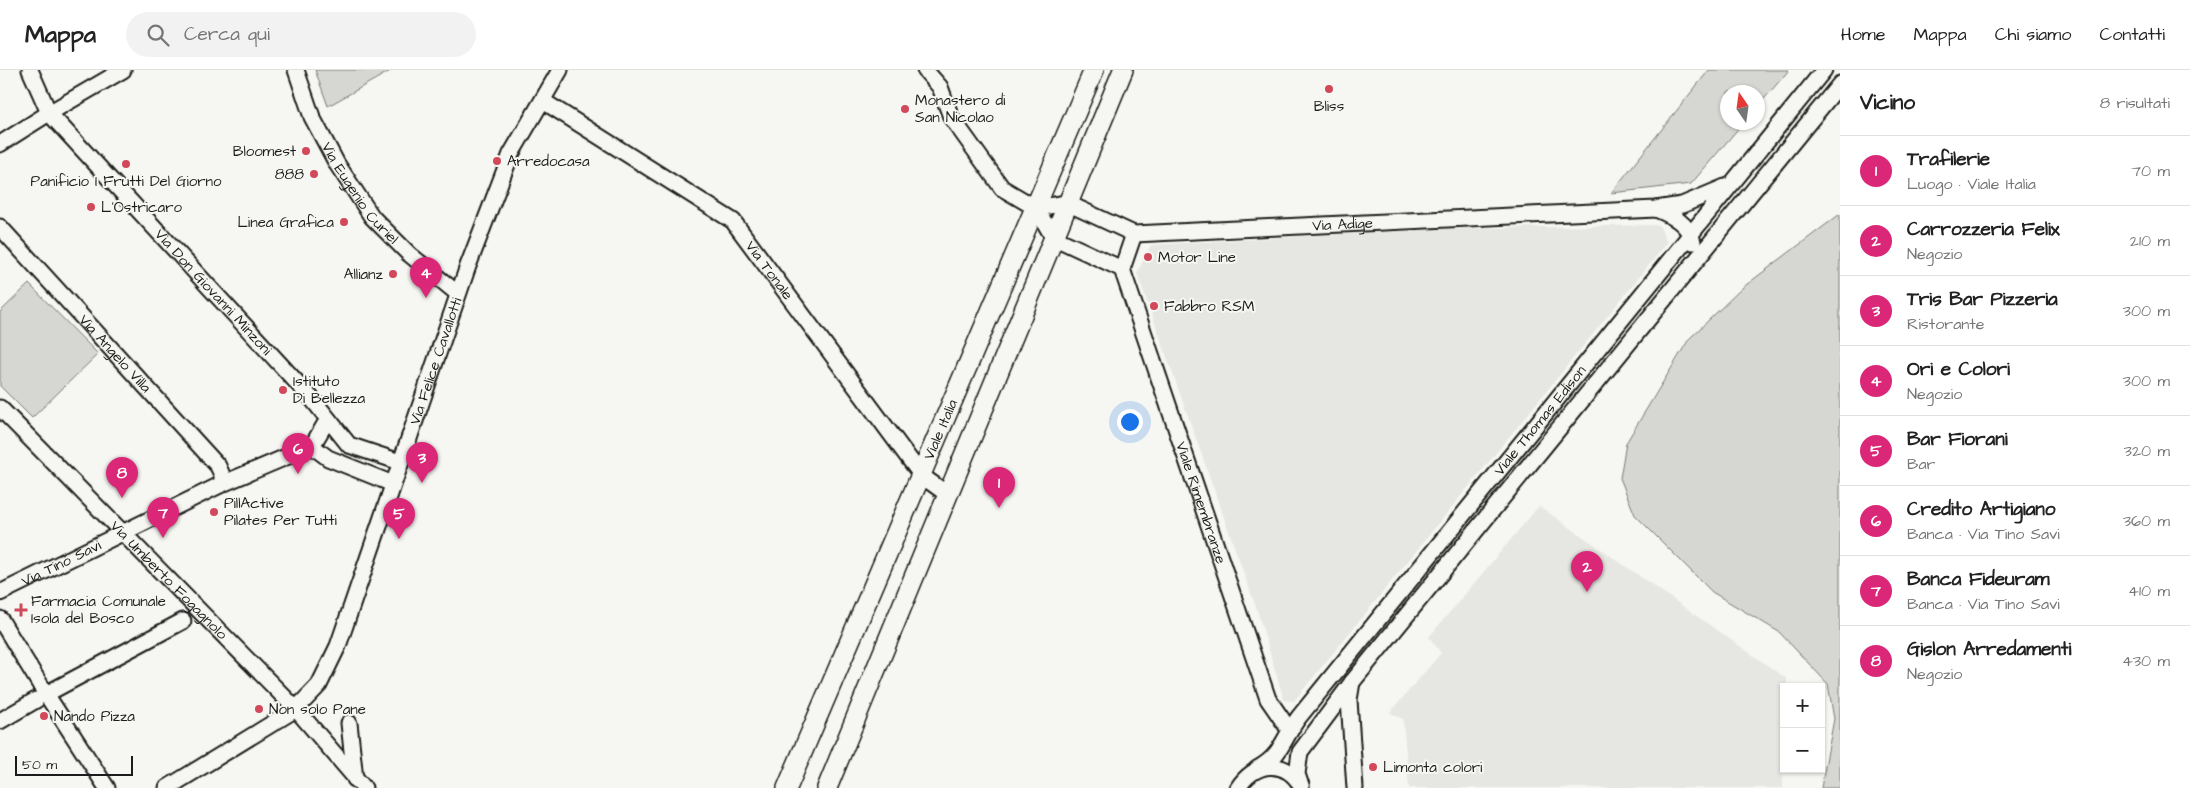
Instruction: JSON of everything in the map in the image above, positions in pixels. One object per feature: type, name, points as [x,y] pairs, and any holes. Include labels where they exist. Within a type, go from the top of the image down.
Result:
[{"type":"main road","name":"Viale Italia","points":[[787,788],[1094,70]]},
{"type":"main road","name":"Viale Italia","points":[[826,788],[1123,70]]},
{"type":"street","name":"Via Don Giovanni Minzoni","points":[[30,70],[49,112],[328,419],[349,445],[400,462]]},
{"type":"street","points":[[0,144],[49,112],[124,70]]},
{"type":"street","name":"Via Eugenio Curiel","points":[[296,70],[312,117],[336,164],[372,216],[410,254],[457,293]]},
{"type":"street","name":"Via Felice Cavallotti","points":[[173,786],[296,709],[319,684],[338,646],[457,293],[511,154],[560,70]]},
{"type":"street","points":[[925,70],[940,87],[950,117],[1002,188],[1036,208],[1053,236],[1122,268],[1134,234]]},
{"type":"street","name":"Viale Thomas Edison","points":[[1238,788],[1246,776],[1268,763],[1278,753],[1290,731],[1400,591],[1824,70]]},
{"type":"street","name":"Viale Thomas Edison","points":[[1302,787],[1297,777],[1300,752],[1353,681],[1840,84]]},
{"type":"street","name":"Via Tonale","points":[[543,101],[732,221],[922,476],[947,494]]},
{"type":"street","name":"Via Adige","points":[[1067,203],[1134,234],[1656,209],[1682,205],[1722,189],[1732,182]]},
{"type":"street","points":[[1036,208],[1067,203]]},
{"type":"street","name":"Via Adige","points":[[1656,209],[1675,216],[1691,233]]},
{"type":"street","name":"Via Angelo Villa","points":[[0,227],[218,466],[222,475],[222,484]]},
{"type":"street","points":[[1691,233],[1694,249],[1693,263]]},
{"type":"street","name":"Viale Rimembranze","points":[[1122,268],[1268,698],[1290,731]]},
{"type":"street","name":"Via Umberto Fogagnolo","points":[[0,408],[296,709],[358,785]]},
{"type":"street","points":[[328,419],[312,446],[328,458],[393,484]]},
{"type":"street","name":"Via Tino Savi","points":[[0,593],[222,484],[312,446]]},
{"type":"street","points":[[0,619],[41,697],[107,788]]},
{"type":"street","points":[[0,721],[41,697],[183,622]]},
{"type":"street","points":[[1353,681],[1349,700],[1355,788]]},
{"type":"street","points":[[349,723],[358,785]]},
{"type":"street","points":[[1257,769],[1270,766],[1283,769],[1294,776],[1302,787]]},
{"type":"shaded area","points":[[315,70],[392,70],[328,106]]},
{"type":"shaded area","points":[[1709,70],[1789,70],[1765,98],[1765,85],[1720,85],[1720,130],[1737,130],[1691,184],[1611,193]]},
{"type":"shaded area","points":[[1840,214],[1840,788],[1821,788],[1834,719],[1828,684],[1779,632],[1712,592],[1635,515],[1620,478],[1626,443],[1689,339],[1742,288]]},
{"type":"shaded area","points":[[1659,225],[1667,243],[1294,701],[1284,700],[1257,610],[1137,273],[1151,245],[1431,229]]},
{"type":"shaded area","points":[[29,284],[98,354],[32,418],[0,386],[0,312]]},
{"type":"shaded area","points":[[1539,506],[1787,679],[1787,683],[1780,683],[1780,773],[1783,773],[1783,788],[1409,788],[1403,719],[1390,713],[1441,653],[1429,637]]},
{"type":"place","name":"Bliss","points":[[1329,89]]},
{"type":"place","name":"Monastero di San Nicolao","points":[[905,109]]},
{"type":"place","name":"Bloomest","points":[[306,151]]},
{"type":"place","name":"Arredocasa","points":[[497,161]]},
{"type":"place","name":"Panificio I Frutti Del Giorno","points":[[126,164]]},
{"type":"place","name":"888","points":[[314,174]]},
{"type":"place","name":"L'Ostricaro","points":[[91,207]]},
{"type":"place","name":"Linea Grafica","points":[[344,222]]},
{"type":"place","name":"Motor Line","points":[[1148,257]]},
{"type":"place","name":"Allianz","points":[[393,274]]},
{"type":"place","name":"Ori e Colori","points":[[426,298]]},
{"type":"place","name":"Fabbro RSM","points":[[1154,306]]},
{"type":"place","name":"Istituto Di Bellezza","points":[[283,390]]},
{"type":"place","name":"Credito Artigiano","points":[[298,474]]},
{"type":"place","name":"Tris Bar Pizzeria","points":[[422,483]]},
{"type":"place","name":"Gislon Arredamenti","points":[[122,498]]},
{"type":"place","name":"Trafilerie","points":[[999,508]]},
{"type":"place","name":"PillActive Pilates Per Tutti","points":[[214,512]]},
{"type":"place","name":"Banca Fideuram","points":[[163,538]]},
{"type":"place","name":"Bar Fiorani","points":[[399,539]]},
{"type":"place","name":"Carrozzeria Felix","points":[[1587,592]]},
{"type":"place","name":"Farmacia Comunale Isola del Bosco","points":[[21,610]]},
{"type":"place","name":"Non solo Pane","points":[[259,709]]},
{"type":"place","name":"Nando Pizza","points":[[44,716]]},
{"type":"place","name":"Limonta colori","points":[[1373,767]]}]
